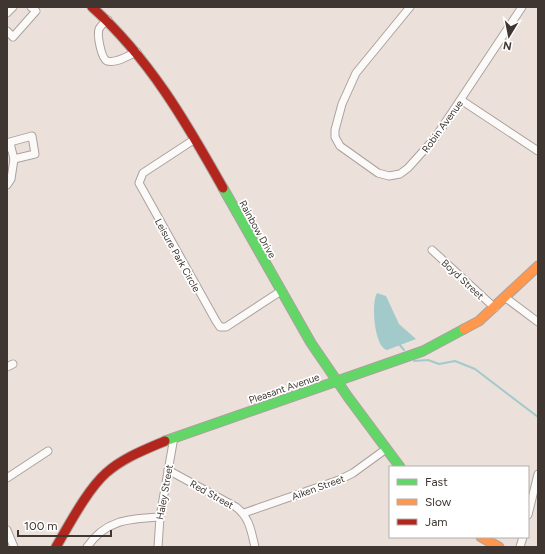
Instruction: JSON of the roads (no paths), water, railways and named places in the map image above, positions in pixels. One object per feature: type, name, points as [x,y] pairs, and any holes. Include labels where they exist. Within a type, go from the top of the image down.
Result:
[{"type":"main road","name":"Rainbow Drive","points":[[92,7],[108,20],[136,52],[174,104],[281,291],[336,381],[399,466]]},
{"type":"main road","name":"Pleasant Avenue","points":[[56,547],[84,501],[105,474],[139,451],[174,437],[423,351],[479,321],[506,298],[538,266]]},
{"type":"main road","points":[[482,538],[499,547]]},
{"type":"street","points":[[7,31],[13,37],[36,11],[31,7]]},
{"type":"street","name":"Robin Avenue","points":[[410,7],[356,73],[339,115],[335,130],[335,137],[340,146],[382,175],[394,176],[408,168],[422,154],[461,100],[522,7]]},
{"type":"street","points":[[108,20],[102,25],[98,33],[102,56],[107,61],[114,61],[136,52]]},
{"type":"street","points":[[461,100],[538,151]]},
{"type":"street","points":[[7,185],[11,179],[14,158],[9,147],[10,142],[32,136],[35,154],[14,158]]},
{"type":"street","name":"Leisure Park Circle","points":[[195,139],[144,173],[139,183],[216,322],[220,327],[226,327],[281,291]]},
{"type":"street","name":"Boyd Street","points":[[432,250],[495,308]]},
{"type":"street","points":[[506,298],[538,322]]},
{"type":"street","name":"Haley Street","points":[[158,547],[160,517],[174,437]]},
{"type":"street","name":"Aiken Street","points":[[244,514],[339,480],[364,466],[386,448]]},
{"type":"street","points":[[7,478],[48,451]]},
{"type":"street","name":"Red Street","points":[[168,470],[236,507],[244,514],[249,522],[255,547]]},
{"type":"street","points":[[529,511],[538,474]]},
{"type":"street","points":[[87,547],[110,525],[128,519],[160,517]]},
{"type":"street","points":[[7,530],[14,547]]},
{"type":"water","points":[[377,293],[386,296],[399,324],[416,339],[387,350],[383,347],[379,341],[375,324],[374,305]]},
{"type":"waterway","points":[[399,344],[404,350]]},
{"type":"waterway","points":[[414,361],[428,360],[439,364],[455,361],[475,369],[538,417]]}]
